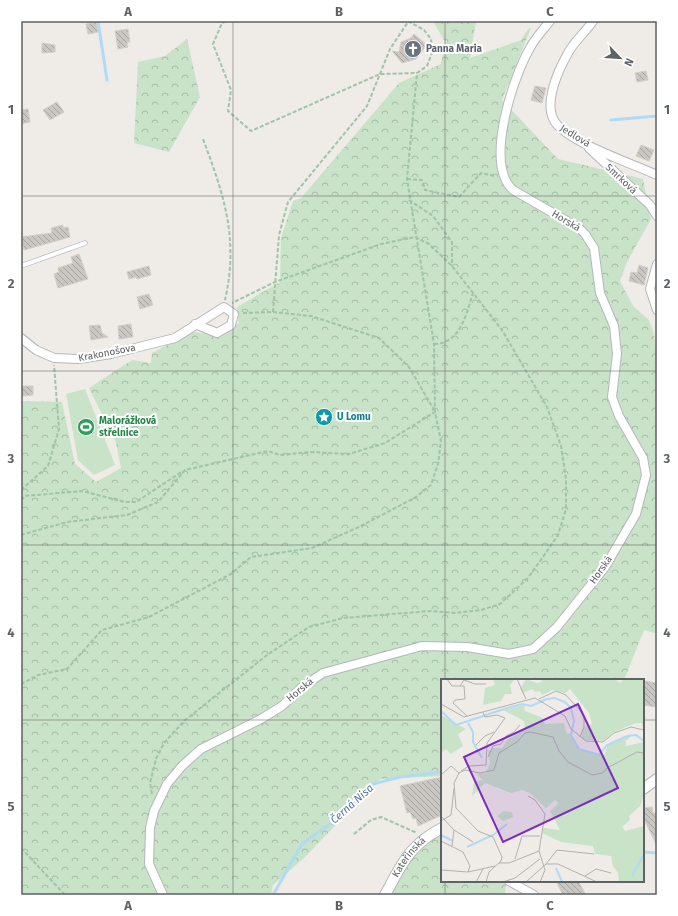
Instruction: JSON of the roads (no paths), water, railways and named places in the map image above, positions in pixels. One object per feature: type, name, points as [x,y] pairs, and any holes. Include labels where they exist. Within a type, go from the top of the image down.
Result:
[{"type":"street","name":"Horská","points":[[163,895],[149,864],[150,828],[154,811],[167,784],[182,766],[201,749],[277,709],[302,687],[323,673],[422,646],[467,647],[509,654],[533,649],[557,627],[604,567],[636,514],[646,475],[643,458],[619,416],[612,397],[617,354],[614,326],[600,293],[594,248],[585,234],[578,228],[513,190],[503,178],[500,155],[508,106],[530,46],[550,21]]},
{"type":"street","name":"Jedlová","points":[[593,21],[567,54],[555,80],[551,100],[554,121],[560,128],[584,143],[657,175]]},
{"type":"street","name":"Smrková","points":[[584,143],[650,205],[657,216]]},
{"type":"street","points":[[657,264],[650,289],[657,310]]},
{"type":"street","name":"Krakonošova","points":[[21,338],[36,350],[54,358],[79,359],[111,354],[175,338],[194,324],[224,307],[234,314],[231,324],[217,333],[194,324]]},
{"type":"street","points":[[644,788],[657,779]]},
{"type":"street","name":"Kateřinská","points":[[384,895],[408,854],[425,837],[441,829]]},
{"type":"street","points":[[511,882],[534,895]]},
{"type":"lane","points":[[21,266],[85,243]]},
{"type":"waterway","points":[[98,21],[107,80]]},
{"type":"waterway","points":[[611,120],[657,116]]},
{"type":"waterway","name":"Černá Nisa","points":[[273,895],[302,844],[344,814],[373,784],[400,777],[441,772]]},
{"type":"waterway","name":"Černá Nisa","points":[[644,852],[657,853]]},
{"type":"place","name":"Panna Maria","points":[[413,49]]},
{"type":"place","name":"U Lomu","points":[[324,417]]},
{"type":"place","name":"Malorážková střelnice","points":[[86,427]]}]
